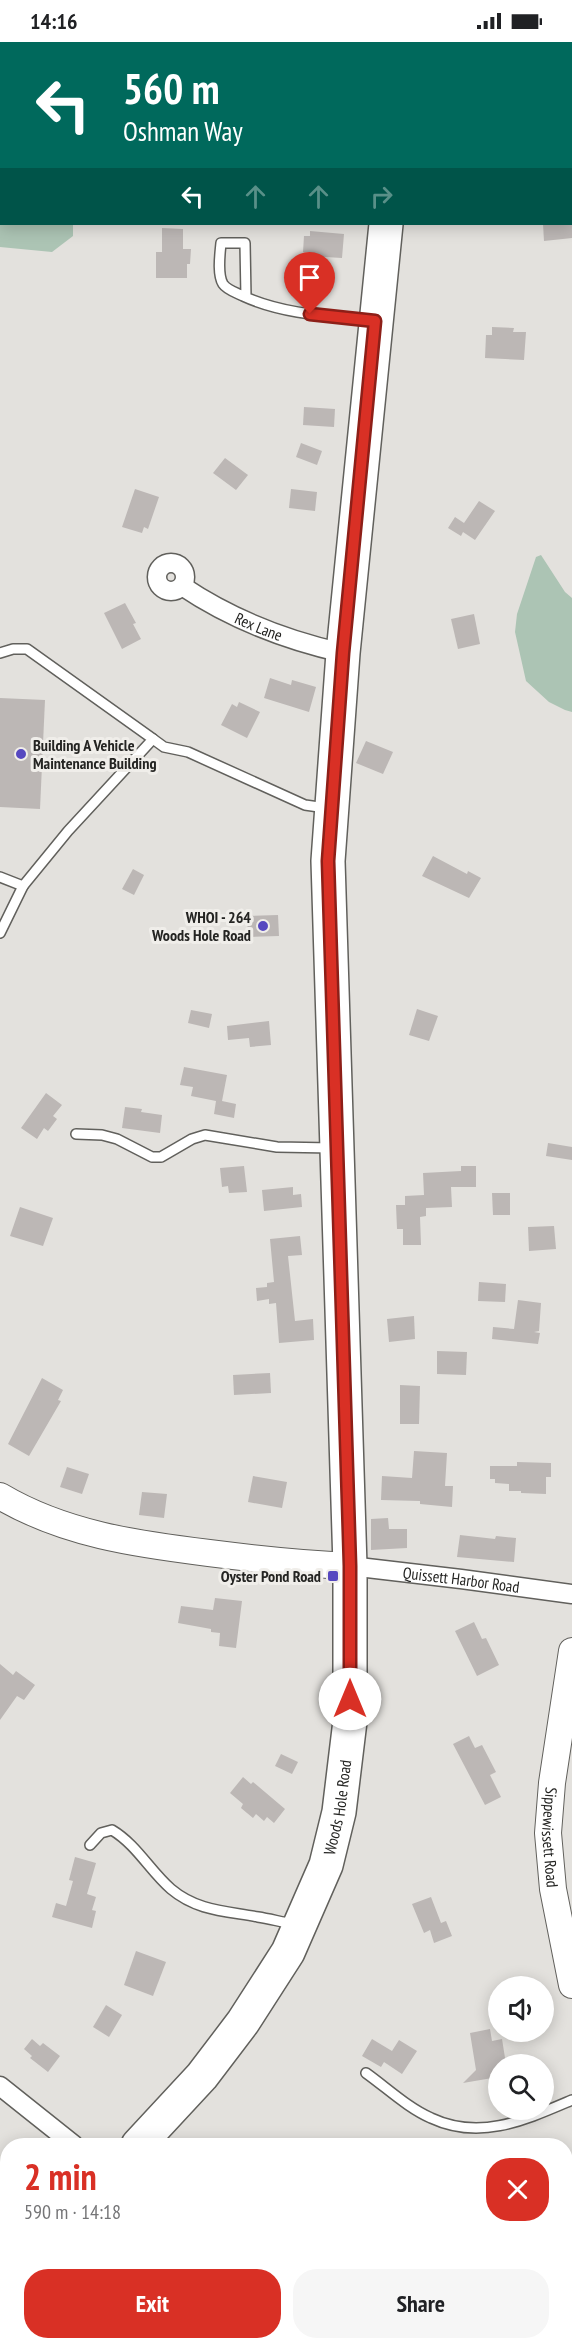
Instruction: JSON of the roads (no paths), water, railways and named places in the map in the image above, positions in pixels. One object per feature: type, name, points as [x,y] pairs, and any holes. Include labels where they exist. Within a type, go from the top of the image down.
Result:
[{"type":"highway","name":"Woods Hole Road","points":[[144,2138],[202,2076],[243,2022],[288,1952],[326,1865],[339,1812],[350,1721],[350,1566],[328,873],[343,653],[386,225]]},
{"type":"main road","points":[[0,1496],[52,1522],[105,1537],[221,1555],[350,1566]]},
{"type":"main road","name":"Sippewissett Road","points":[[572,1651],[552,1783],[548,1833],[553,1889],[572,1985]]},
{"type":"street","name":"Rex Lane","points":[[182,586],[233,617],[305,644],[343,653]]},
{"type":"street","name":"Quissett Harbor Road","points":[[350,1566],[572,1594]]},
{"type":"street","points":[[0,2086],[65,2138]]},
{"type":"lane","points":[[246,297],[245,243],[220,243],[220,276],[223,285],[246,297],[262,305],[292,311],[375,321]]},
{"type":"lane","points":[[0,653],[13,649],[27,649],[164,747],[188,752],[304,805],[331,808]]},
{"type":"lane","points":[[0,933],[23,886],[68,831],[153,739]]},
{"type":"lane","points":[[0,877],[23,886]]},
{"type":"lane","points":[[76,1134],[102,1135],[117,1139],[152,1157],[160,1157],[192,1139],[205,1135],[277,1147],[337,1148]]},
{"type":"lane","points":[[90,1845],[101,1833],[112,1830],[124,1837],[171,1889],[192,1903],[214,1911],[300,1925]]},
{"type":"lane","points":[[366,2073],[430,2118],[464,2129],[498,2126],[527,2118],[572,2100]]},
{"type":"place","name":"Building A Vehicle Maintenance Building","points":[[21,754]]},
{"type":"place","name":"WHOI - 264 Woods Hole Road","points":[[263,926]]},
{"type":"place","name":"Oyster Pond Road","points":[[333,1576]]}]
